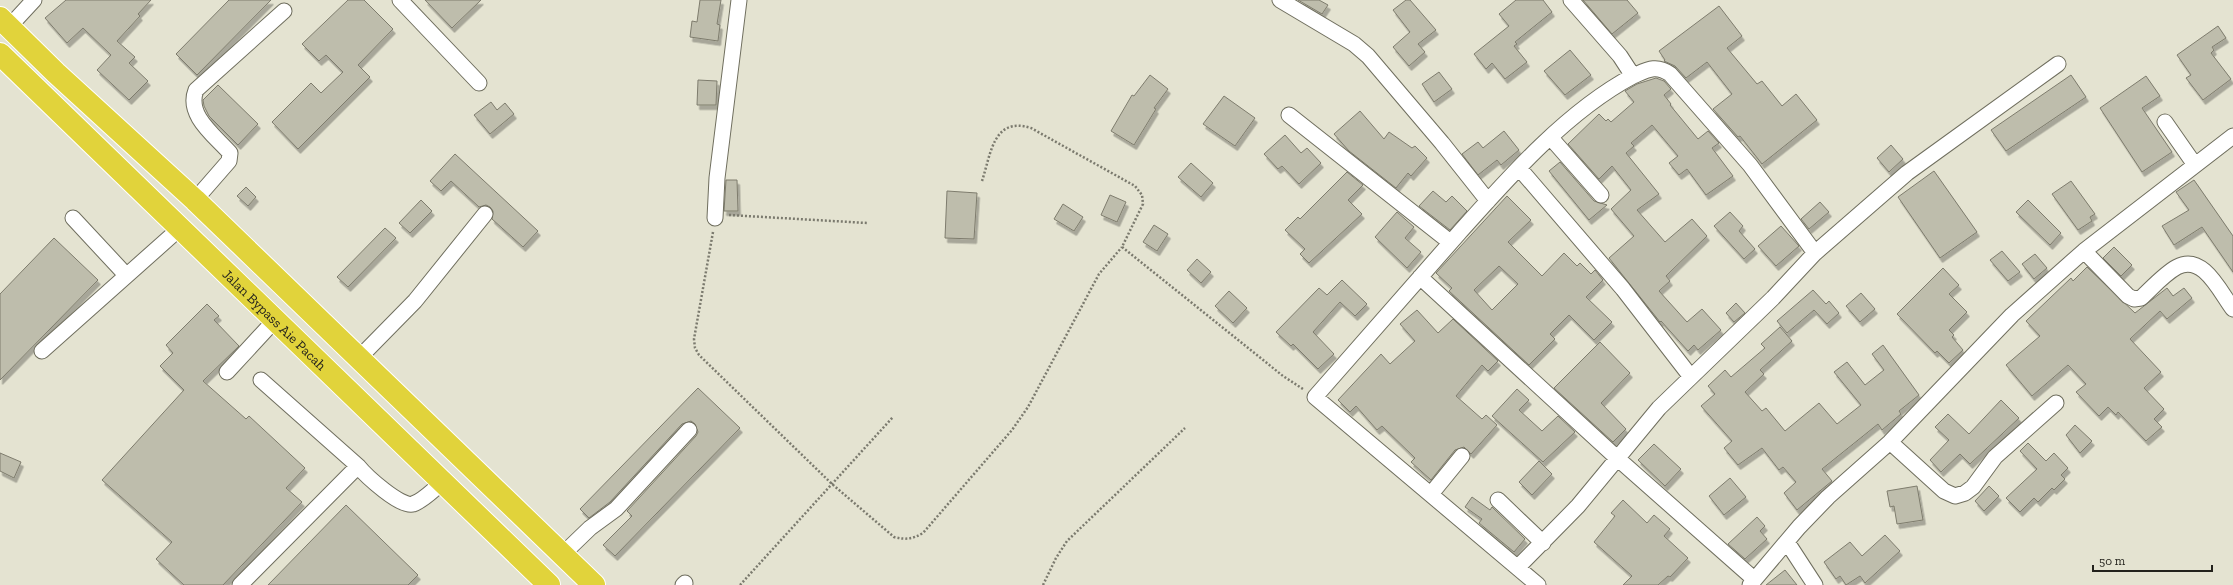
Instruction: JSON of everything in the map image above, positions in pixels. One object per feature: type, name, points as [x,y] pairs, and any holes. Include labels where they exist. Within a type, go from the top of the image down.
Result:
[{"type":"highway","points":[[4,22],[56,73],[195,200],[594,585]]},
{"type":"highway","name":"Jalan Bypass Aie Pacah","points":[[0,54],[549,585]]},
{"type":"street","points":[[4,22],[34,0]]},
{"type":"street","points":[[400,0],[479,83]]},
{"type":"street","points":[[715,218],[717,178],[739,0]]},
{"type":"street","points":[[1280,0],[1354,44],[1368,56],[1442,143],[1488,201]]},
{"type":"street","points":[[1571,0],[1620,56],[1633,76]]},
{"type":"street","points":[[195,200],[229,161],[230,156],[230,153],[195,114],[193,102],[196,90],[284,11]]},
{"type":"street","points":[[1518,568],[1578,506],[1659,408],[1815,253],[1907,173],[2058,64]]},
{"type":"street","points":[[1538,585],[1315,397],[1450,242],[1520,168],[1551,138],[1609,89],[1633,76],[1655,68],[1663,69],[1670,74],[1750,165],[1815,253]]},
{"type":"street","points":[[1289,115],[1450,242]]},
{"type":"street","points":[[2166,122],[2194,165]]},
{"type":"street","points":[[1420,277],[1752,582],[1828,498],[1890,442],[2012,315],[2084,251],[2233,136]]},
{"type":"street","points":[[1551,138],[1601,195]]},
{"type":"street","points":[[1520,168],[1623,289],[1691,377]]},
{"type":"street","points":[[359,358],[415,302],[485,214]]},
{"type":"street","points":[[73,218],[126,276]]},
{"type":"street","points":[[42,351],[179,228]]},
{"type":"street","points":[[2084,251],[2128,296],[2134,299],[2141,298],[2176,267],[2186,264],[2196,264],[2204,270],[2233,309]]},
{"type":"street","points":[[227,372],[275,320]]},
{"type":"street","points":[[261,380],[358,466],[366,475],[404,504],[414,504],[443,482]]},
{"type":"street","points":[[1890,442],[1944,491],[1955,496],[1973,487],[1995,457],[2056,403]]},
{"type":"street","points":[[562,555],[590,528],[616,509],[689,430]]},
{"type":"street","points":[[1431,494],[1462,456]]},
{"type":"street","points":[[240,585],[358,466]]},
{"type":"street","points":[[1498,500],[1543,543]]},
{"type":"street","points":[[1787,542],[1815,585]]},
{"type":"path","points":[[867,223],[724,215],[715,218],[694,339],[695,348],[699,355],[832,484],[894,537],[913,539],[923,533],[1012,430],[1028,407],[1100,274],[1122,247],[1143,204],[1142,196],[1135,186],[1031,128],[1019,124],[1005,127],[997,137],[982,181]]},
{"type":"path","points":[[1122,247],[1282,376],[1315,397]]},
{"type":"path","points":[[740,585],[893,417]]},
{"type":"path","points":[[1043,585],[1056,558],[1067,541],[1185,428]]},
{"type":"building","points":[[66,0],[151,0],[138,14],[140,16],[117,41],[135,57],[129,63],[148,81],[129,100],[97,70],[111,55],[83,28],[67,43],[45,18]]},
{"type":"building","points":[[229,0],[271,0],[197,75],[176,54]]},
{"type":"building","points":[[348,0],[364,0],[393,29],[358,65],[370,77],[298,149],[272,122],[311,83],[321,93],[343,72],[326,55],[319,61],[302,44]]},
{"type":"building","points":[[425,0],[481,0],[452,28]]},
{"type":"building","points":[[700,0],[721,0],[717,24],[720,25],[718,41],[690,37],[692,21],[697,22]]},
{"type":"building","points":[[1298,0],[1319,0],[1328,5],[1322,14]]},
{"type":"building","points":[[1406,0],[1410,0],[1436,30],[1418,44],[1425,52],[1409,66],[1393,47],[1410,32],[1393,10]]},
{"type":"building","points":[[1516,0],[1543,0],[1552,12],[1515,42],[1517,44],[1514,46],[1527,62],[1505,79],[1492,63],[1486,69],[1474,54],[1509,26],[1499,14]]},
{"type":"building","points":[[1583,0],[1627,0],[1638,13],[1612,34]]},
{"type":"building","points":[[1719,6],[1742,36],[1727,48],[1757,84],[1762,81],[1782,106],[1796,94],[1817,120],[1762,164],[1740,136],[1738,137],[1713,109],[1732,94],[1707,62],[1686,78],[1675,66],[1664,61],[1665,60],[1659,51]]},
{"type":"building","points":[[2218,26],[2226,38],[2212,47],[2214,50],[2211,53],[2231,79],[2203,100],[2186,78],[2191,75],[2177,55]]},
{"type":"building","points":[[1570,50],[1591,75],[1565,95],[1544,71]]},
{"type":"building","points":[[1439,72],[1452,89],[1434,102],[1422,84]]},
{"type":"building","points":[[1150,75],[1168,89],[1154,108],[1156,109],[1134,145],[1111,131],[1132,95],[1134,96]]},
{"type":"building","points":[[2071,75],[2086,97],[2006,151],[1991,130]]},
{"type":"building","points":[[2146,76],[2160,96],[2142,108],[2172,152],[2142,172],[2100,108]]},
{"type":"building","points":[[1656,78],[1664,81],[1671,89],[1664,95],[1671,104],[1670,105],[1698,139],[1708,131],[1719,143],[1712,148],[1733,176],[1706,195],[1687,169],[1679,175],[1669,163],[1678,156],[1652,125],[1631,143],[1634,146],[1626,153],[1659,194],[1637,210],[1665,242],[1692,219],[1707,236],[1666,276],[1670,281],[1659,291],[1687,322],[1702,309],[1721,330],[1698,350],[1694,345],[1688,351],[1661,321],[1660,322],[1609,258],[1634,236],[1611,209],[1631,190],[1612,166],[1599,179],[1568,144],[1599,114],[1606,121],[1608,119],[1611,122],[1634,102],[1625,91],[1637,84]]},
{"type":"building","points":[[698,80],[717,81],[716,105],[697,105]]},
{"type":"building","points":[[218,85],[258,124],[238,145],[209,116],[204,106],[203,100]]},
{"type":"building","points":[[1224,96],[1255,118],[1235,146],[1203,124]]},
{"type":"building","points":[[491,102],[497,110],[505,103],[514,114],[490,134],[474,115]]},
{"type":"building","points":[[1360,111],[1384,139],[1389,132],[1412,148],[1415,146],[1427,158],[1411,176],[1408,173],[1396,188],[1349,151],[1334,134]]},
{"type":"building","points":[[1504,131],[1519,150],[1501,165],[1497,160],[1478,175],[1462,154],[1478,142],[1483,148]]},
{"type":"building","points":[[1285,135],[1301,153],[1307,148],[1321,163],[1299,184],[1282,166],[1278,169],[1264,154]]},
{"type":"building","points":[[1891,145],[1903,159],[1889,172],[1877,158]]},
{"type":"building","points":[[455,154],[538,231],[523,247],[492,219],[493,211],[490,207],[486,205],[479,207],[451,181],[441,191],[430,181]]},
{"type":"building","points":[[1560,162],[1594,201],[1607,205],[1589,220],[1549,171]]},
{"type":"building","points":[[1191,163],[1213,183],[1201,197],[1178,177]]},
{"type":"building","points":[[1934,171],[1977,232],[1940,258],[1898,197]]},
{"type":"building","points":[[1347,172],[1363,185],[1348,200],[1362,214],[1309,263],[1300,254],[1305,249],[1285,230],[1298,217],[1300,219]]},
{"type":"building","points":[[726,180],[737,180],[738,211],[724,211]]},
{"type":"building","points":[[2194,180],[2233,236],[2233,272],[2202,227],[2174,245],[2162,226],[2189,210],[2176,192]]},
{"type":"building","points":[[2071,181],[2095,214],[2090,217],[2092,221],[2078,230],[2052,194]]},
{"type":"building","points":[[246,187],[256,197],[248,206],[237,196]]},
{"type":"building","points":[[947,191],[977,193],[974,239],[945,238]]},
{"type":"building","points":[[1433,191],[1446,202],[1452,196],[1467,211],[1450,230],[1419,206]]},
{"type":"building","points":[[1110,195],[1126,202],[1117,222],[1101,215]]},
{"type":"building","points":[[1507,196],[1531,220],[1508,242],[1542,276],[1564,253],[1577,266],[1580,263],[1591,274],[1595,270],[1603,280],[1586,297],[1612,322],[1594,340],[1569,315],[1550,334],[1555,339],[1529,365],[1449,291],[1452,288],[1436,273]],"holes":[[[1499,266],[1518,284],[1492,310],[1474,290]]]},
{"type":"building","points":[[421,200],[432,211],[410,233],[399,223]]},
{"type":"building","points":[[2028,200],[2061,233],[2050,245],[2016,212]]},
{"type":"building","points":[[1820,202],[1829,212],[1809,229],[1801,219]]},
{"type":"building","points":[[1063,204],[1083,217],[1074,231],[1054,219]]},
{"type":"building","points":[[1397,212],[1414,227],[1405,238],[1421,252],[1407,268],[1375,237]]},
{"type":"building","points":[[1730,212],[1743,226],[1739,231],[1755,249],[1744,259],[1714,226]]},
{"type":"building","points":[[1154,225],[1168,234],[1157,251],[1143,242]]},
{"type":"building","points":[[1781,226],[1799,246],[1776,266],[1758,246]]},
{"type":"building","points":[[385,228],[396,238],[348,287],[337,277]]},
{"type":"building","points":[[54,238],[98,280],[0,380],[0,294]]},
{"type":"building","points":[[2114,247],[2132,265],[2121,276],[2103,258]]},
{"type":"building","points":[[2002,251],[2020,272],[2008,281],[1990,260]]},
{"type":"building","points":[[2035,254],[2047,268],[2034,279],[2022,264]]},
{"type":"building","points":[[1197,259],[1211,272],[1201,283],[1187,270]]},
{"type":"building","points":[[2087,267],[2135,313],[2167,288],[2173,296],[2184,288],[2192,298],[2167,319],[2160,311],[2130,339],[2161,372],[2144,388],[2164,409],[2154,419],[2162,427],[2146,441],[2118,412],[2116,415],[2108,407],[2099,416],[2076,392],[2086,384],[2068,365],[2032,396],[2006,365],[2040,336],[2026,321],[2071,278],[2073,281]]},
{"type":"building","points":[[1943,268],[1959,285],[1949,294],[1967,312],[1949,330],[1954,335],[1952,337],[1963,350],[1949,363],[1937,351],[1935,353],[1897,314]]},
{"type":"building","points":[[1342,280],[1367,304],[1355,316],[1340,302],[1313,332],[1334,354],[1318,369],[1293,344],[1291,346],[1276,332],[1319,288],[1327,295]]},
{"type":"building","points":[[1813,290],[1826,304],[1829,301],[1839,313],[1827,324],[1814,310],[1787,333],[1777,321]]},
{"type":"building","points":[[1229,291],[1247,308],[1233,323],[1215,306]]},
{"type":"building","points":[[1861,293],[1875,309],[1860,322],[1846,306]]},
{"type":"building","points":[[1736,303],[1745,313],[1734,322],[1726,313]]},
{"type":"building","points":[[207,304],[219,316],[214,320],[239,346],[203,381],[246,419],[249,416],[305,468],[286,488],[302,502],[223,585],[184,585],[156,559],[172,542],[102,480],[184,390],[160,366],[173,353],[166,345]]},
{"type":"building","points":[[1417,310],[1438,333],[1453,319],[1498,361],[1488,371],[1482,365],[1456,396],[1482,419],[1486,415],[1497,425],[1471,454],[1464,447],[1455,450],[1431,480],[1411,462],[1415,458],[1382,426],[1377,430],[1356,406],[1350,412],[1338,400],[1381,354],[1390,364],[1415,341],[1400,324]]},
{"type":"building","points":[[1780,327],[1792,341],[1760,370],[1764,374],[1745,392],[1762,411],[1766,408],[1785,431],[1819,403],[1837,424],[1861,405],[1834,372],[1847,362],[1865,385],[1884,370],[1872,354],[1883,345],[1919,395],[1899,411],[1901,414],[1882,430],[1878,424],[1822,469],[1832,481],[1797,510],[1784,493],[1796,482],[1783,467],[1779,470],[1762,448],[1738,465],[1724,448],[1732,441],[1701,406],[1715,394],[1708,386],[1725,370],[1731,377],[1765,348],[1761,344]]},
{"type":"building","points":[[1600,342],[1630,373],[1601,403],[1626,429],[1613,442],[1554,388]]},
{"type":"building","points":[[698,388],[740,428],[615,556],[603,545],[632,516],[627,511],[696,436],[698,432],[695,424],[691,421],[682,424],[610,502],[589,518],[580,509]]},
{"type":"building","points":[[1517,389],[1529,400],[1519,410],[1542,431],[1558,416],[1575,432],[1543,462],[1492,416]]},
{"type":"building","points":[[2001,400],[2019,418],[1970,464],[1960,454],[1941,472],[1930,460],[1949,440],[1935,427],[1948,414],[1969,434]]},
{"type":"building","points":[[2075,425],[2092,441],[2080,453],[2066,435]]},
{"type":"building","points":[[2028,443],[2046,461],[2054,453],[2068,468],[2061,475],[2065,479],[2054,490],[2052,488],[2038,502],[2034,498],[2020,512],[2006,498],[2037,469],[2020,451]]},
{"type":"building","points":[[1654,444],[1681,469],[1665,486],[1638,460]]},
{"type":"building","points":[[0,453],[21,462],[14,478],[0,471]]},
{"type":"building","points":[[1539,461],[1552,474],[1532,495],[1519,482]]},
{"type":"building","points":[[1730,478],[1746,497],[1724,515],[1709,496]]},
{"type":"building","points":[[1917,486],[1923,520],[1897,524],[1894,506],[1890,507],[1887,491]]},
{"type":"building","points":[[1989,486],[1999,496],[1984,511],[1975,501]]},
{"type":"building","points":[[1472,497],[1490,510],[1492,507],[1525,539],[1514,552],[1479,523],[1482,519],[1465,507]]},
{"type":"building","points":[[1623,500],[1647,523],[1654,515],[1670,529],[1664,536],[1688,558],[1670,577],[1668,576],[1658,585],[1623,585],[1632,576],[1594,542],[1615,516],[1611,513]]},
{"type":"building","points":[[346,505],[418,575],[408,585],[268,585]]},
{"type":"building","points":[[1757,517],[1765,526],[1760,531],[1767,539],[1745,559],[1728,544]]},
{"type":"building","points":[[1885,535],[1900,551],[1865,583],[1860,576],[1846,585],[1840,576],[1836,579],[1824,562],[1850,542],[1862,556]]},
{"type":"building","points":[[1785,570],[1797,585],[1766,585]]}]
